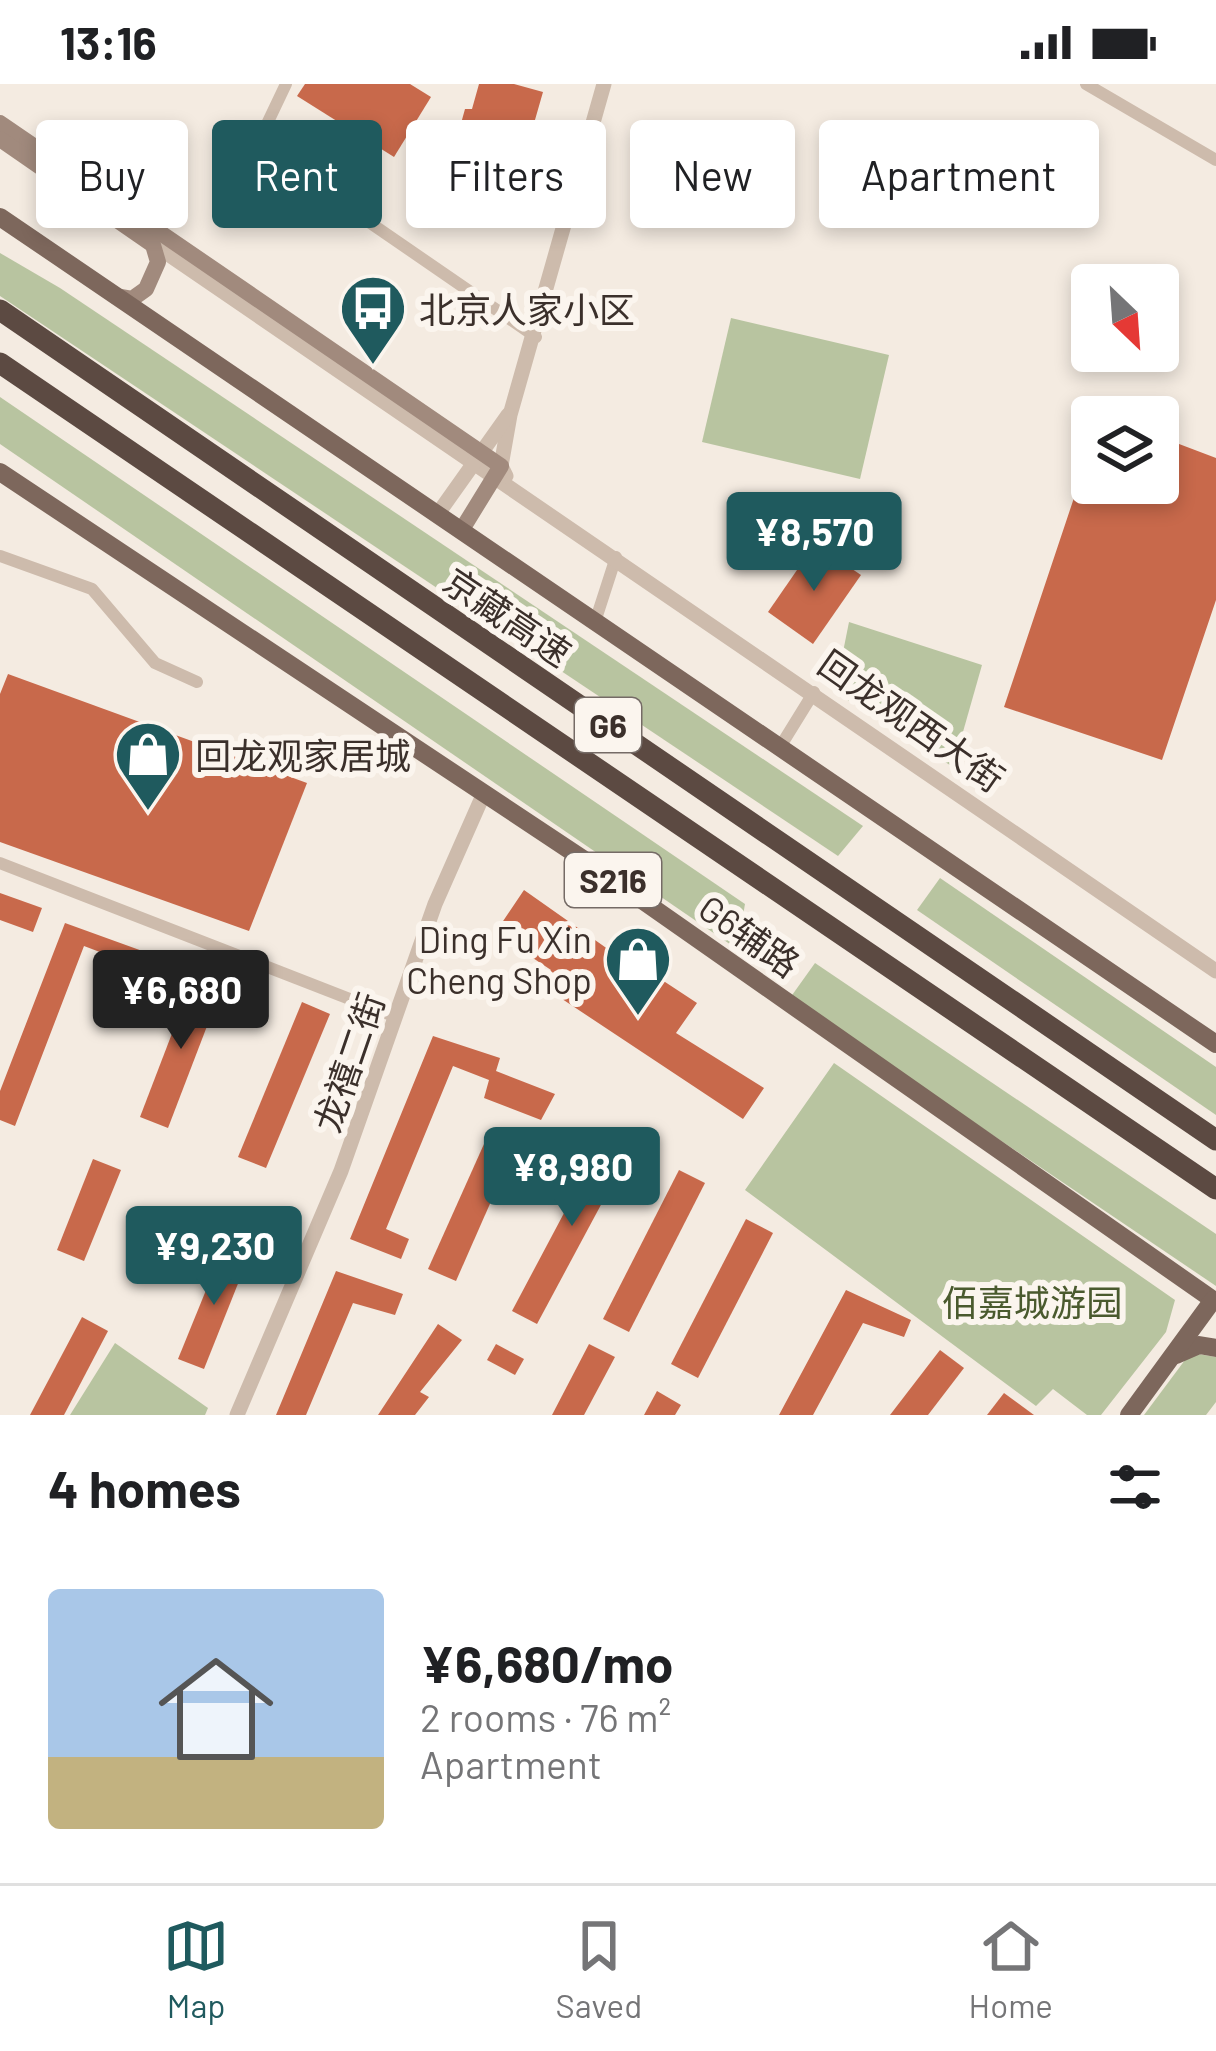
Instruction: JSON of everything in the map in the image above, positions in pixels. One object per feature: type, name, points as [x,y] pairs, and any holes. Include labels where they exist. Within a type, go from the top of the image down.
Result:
[{"type":"highway","name":"京藏高速","points":[[0,310],[1216,1140]]},
{"type":"highway","name":"G6","points":[[0,363],[1216,1189]]},
{"type":"main road","name":"回龙观西大街","points":[[0,123],[502,476]]},
{"type":"main road","name":"回龙观西大街","points":[[0,139],[148,241]]},
{"type":"main road","points":[[0,217],[1216,1044]]},
{"type":"main road","points":[[114,295],[132,298],[148,286],[158,262],[148,241]]},
{"type":"main road","name":"G6辅路","points":[[0,472],[484,793],[1215,1301]]},
{"type":"main road","points":[[460,531],[502,476]]},
{"type":"main road","points":[[1129,1415],[1215,1301]]},
{"type":"main road","points":[[1165,1366],[1192,1346],[1216,1348]]},
{"type":"street","points":[[286,84],[257,145],[536,337]]},
{"type":"street","points":[[502,476],[512,407],[536,337],[604,84]]},
{"type":"street","points":[[1086,84],[1216,160]]},
{"type":"street","name":"回龙观西大街","points":[[148,241],[475,456]]},
{"type":"street","points":[[437,515],[512,407]]},
{"type":"street","name":"回龙观西大街","points":[[502,476],[1216,971]]},
{"type":"street","points":[[0,556],[92,590],[155,663],[197,682]]},
{"type":"street","points":[[595,622],[616,557]]},
{"type":"street","points":[[780,747],[814,692]]},
{"type":"street","name":"龙禧二街","points":[[237,1415],[341,1172],[435,904],[484,793]]},
{"type":"street","points":[[0,863],[396,1017]]},
{"type":"green space","points":[[0,253],[60,288],[863,826],[838,856],[0,296]]},
{"type":"green space","points":[[731,318],[889,355],[860,479],[702,442]]},
{"type":"green space","points":[[0,397],[745,904],[737,949],[0,444]]},
{"type":"green space","points":[[849,622],[982,665],[953,767],[835,692]]},
{"type":"green space","points":[[940,878],[1216,1067],[1216,1115],[917,910]]},
{"type":"green space","points":[[815,963],[1216,1234],[1216,1286],[790,998]]},
{"type":"green space","name":"佰嘉城游园","points":[[834,1063],[1175,1300],[1166,1332],[1101,1415],[1087,1415],[1053,1389],[1036,1406],[745,1190]]},
{"type":"green space","points":[[115,1343],[208,1408],[205,1415],[70,1415]]},
{"type":"green space","points":[[1198,1354],[1216,1357],[1216,1402],[1206,1415],[1144,1415],[1185,1360]]},
{"type":"building","points":[[305,84],[410,84],[431,97],[417,120],[406,120],[406,138],[394,157],[382,149],[382,120],[335,120],[297,96]]},
{"type":"building","points":[[479,84],[514,84],[543,92],[535,120],[462,120],[465,109],[472,109]]},
{"type":"building","points":[[1179,444],[1216,458],[1216,600],[1162,760],[1004,707],[1072,504],[1179,504]]},
{"type":"building","points":[[815,544],[861,575],[813,644],[768,612]]},
{"type":"building","name":"回龙观家居城","points":[[8,674],[307,783],[249,931],[0,842],[0,694]]},
{"type":"building","name":"Ding Fu Xin Cheng Shop","points":[[524,890],[656,983],[659,978],[697,1003],[676,1033],[764,1088],[743,1119],[541,985],[551,970],[495,933]]},
{"type":"building","points":[[0,893],[42,908],[33,932],[0,920]]},
{"type":"building","points":[[65,923],[170,961],[162,984],[110,966],[113,957],[84,946],[15,1126],[0,1120],[0,1091]]},
{"type":"building","points":[[194,976],[222,987],[168,1128],[140,1117]]},
{"type":"building","points":[[302,1002],[330,1014],[266,1168],[238,1157]]},
{"type":"building","points":[[433,1036],[500,1058],[496,1071],[555,1094],[541,1120],[484,1098],[489,1080],[453,1066],[386,1229],[409,1239],[401,1259],[350,1239]]},
{"type":"building","points":[[606,1134],[632,1147],[537,1324],[512,1311]]},
{"type":"building","points":[[484,1144],[511,1156],[456,1281],[428,1269]]},
{"type":"building","points":[[93,1159],[121,1170],[84,1261],[57,1250]]},
{"type":"building","points":[[679,1170],[705,1183],[629,1332],[603,1319]]},
{"type":"building","points":[[746,1219],[773,1233],[698,1378],[671,1364]]},
{"type":"building","points":[[224,1246],[249,1256],[204,1369],[178,1359]]},
{"type":"building","points":[[336,1271],[403,1294],[395,1315],[353,1303],[306,1415],[276,1415]]},
{"type":"building","points":[[846,1290],[911,1320],[904,1337],[863,1323],[813,1415],[779,1415]]},
{"type":"building","points":[[82,1317],[108,1331],[64,1415],[30,1415]]},
{"type":"building","points":[[438,1324],[462,1340],[420,1392],[429,1397],[415,1415],[378,1415]]},
{"type":"building","points":[[496,1344],[524,1359],[515,1375],[487,1360]]},
{"type":"building","points":[[589,1344],[615,1357],[584,1415],[552,1415]]},
{"type":"building","points":[[940,1350],[964,1368],[928,1415],[890,1415]]},
{"type":"building","points":[[657,1391],[681,1405],[675,1415],[644,1415]]},
{"type":"building","points":[[1004,1393],[1034,1415],[987,1415]]},
{"type":"place","name":"北京人家小区","points":[[373,367]]},
{"type":"place","name":"回龙观家居城","points":[[148,813]]},
{"type":"place","name":"Ding Fu Xin Cheng Shop","points":[[638,1018]]}]
